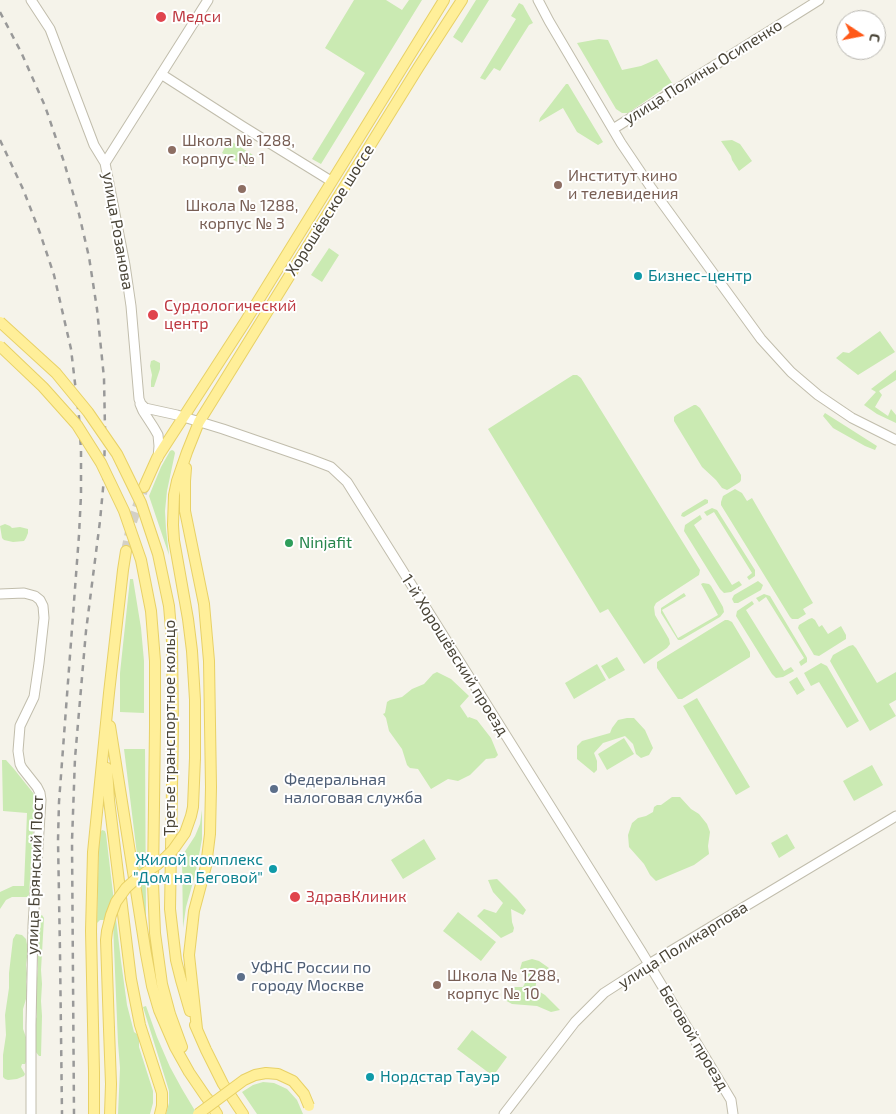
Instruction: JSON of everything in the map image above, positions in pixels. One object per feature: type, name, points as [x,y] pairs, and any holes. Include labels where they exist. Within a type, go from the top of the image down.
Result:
[{"type":"main road","name":"Хорошёвское шоссе","points":[[144,487],[158,458],[183,417],[245,322],[444,0]]},
{"type":"main road","name":"Хорошёвское шоссе","points":[[200,422],[462,0]]},
{"type":"main road","name":"Третье транспортное кольцо","points":[[0,322],[56,373],[88,412],[117,454],[141,503],[158,554],[169,606],[172,650],[173,727],[170,910],[173,934],[178,966],[188,1005],[197,1029],[223,1084],[243,1114]]},
{"type":"main road","name":"Третье транспортное кольцо","points":[[0,346],[43,387],[77,426],[101,463],[124,511],[141,560],[151,610],[155,661],[153,882],[158,958],[162,984],[179,1041],[206,1098],[217,1114]]},
{"type":"main road","points":[[110,1114],[111,1084],[106,940],[111,916],[116,902],[126,888],[166,858],[173,850],[185,834],[193,807],[195,700],[192,650],[174,540],[173,510],[177,480],[200,422]]},
{"type":"main road","points":[[197,1029],[189,955],[190,932],[206,866],[210,834],[209,661],[204,604],[187,525],[184,489],[190,448],[200,422]]},
{"type":"main road","points":[[94,1114],[91,895],[106,719],[126,551]]},
{"type":"main road","points":[[109,693],[109,718],[112,742],[150,978],[159,1010],[172,1040],[189,1072],[206,1098]]},
{"type":"main road","points":[[106,719],[109,800],[131,979],[140,1025],[161,1086],[162,1106],[160,1114]]},
{"type":"main road","points":[[198,1114],[244,1080],[266,1073],[278,1074],[293,1082],[304,1094],[310,1110]]},
{"type":"street","name":"улица Розанова","points":[[31,0],[50,28],[94,146],[105,163],[131,306],[139,399]]},
{"type":"street","points":[[105,163],[208,0]]},
{"type":"street","points":[[538,0],[613,129],[652,189],[761,339],[775,356],[815,393],[852,418],[896,440]]},
{"type":"street","name":"улица Полины Осипенко","points":[[613,129],[819,0]]},
{"type":"street","points":[[161,74],[331,181]]},
{"type":"street","points":[[139,399],[144,407],[200,422]]},
{"type":"street","points":[[139,399],[142,410],[158,435],[158,458]]},
{"type":"street","name":"1-й Хорошёвский проезд","points":[[200,422],[331,467],[347,482],[649,964]]},
{"type":"street","name":"улица Брянский Пост","points":[[0,594],[24,593],[35,596],[43,606],[44,618],[33,701],[19,729],[18,751],[20,764],[37,787],[41,800],[33,925],[31,1114]]},
{"type":"street","name":"улица Поликарпова","points":[[504,1114],[576,1022],[604,993],[896,816]]},
{"type":"street","name":"Беговой проезд","points":[[649,964],[732,1100],[732,1114]]},
{"type":"green space","points":[[354,0],[386,0],[402,10],[409,0],[422,0],[321,164],[312,159],[365,73],[325,48]]},
{"type":"green space","points":[[476,0],[489,0],[462,43],[453,37]]},
{"type":"green space","points":[[519,3],[523,5],[533,23],[529,25],[500,71],[494,68],[485,80],[480,78],[516,19],[511,16]]},
{"type":"green space","points":[[599,39],[608,40],[622,70],[641,66],[657,59],[672,83],[628,113],[622,113],[616,109],[577,43]]},
{"type":"green space","points":[[566,84],[568,84],[603,142],[598,145],[577,132],[563,108],[539,122],[540,118]]},
{"type":"green space","points":[[229,140],[253,155],[246,167],[222,153]]},
{"type":"green space","points":[[732,140],[740,144],[752,161],[739,171],[721,141]]},
{"type":"green space","points":[[329,248],[339,255],[322,282],[311,275]]},
{"type":"green space","points":[[880,331],[895,352],[858,375],[836,358],[843,352],[849,353]]},
{"type":"green space","points":[[154,360],[160,363],[160,369],[154,387],[151,387],[152,375],[150,366],[151,361]]},
{"type":"green space","points":[[896,370],[896,380],[879,391],[882,395],[875,407],[888,416],[891,409],[896,415],[896,423],[864,405],[876,392],[871,389]]},
{"type":"green space","points":[[573,375],[581,378],[700,570],[699,575],[656,603],[654,607],[655,615],[670,644],[644,664],[608,609],[600,613],[488,429]]},
{"type":"green space","points":[[694,405],[700,408],[741,475],[740,482],[727,490],[722,488],[702,467],[674,421],[676,415]]},
{"type":"green space","points":[[825,413],[877,446],[875,450],[833,428],[823,416]]},
{"type":"green space","points":[[172,450],[175,453],[165,511],[169,555],[149,496],[161,467]]},
{"type":"green space","points":[[735,489],[742,493],[747,501],[752,498],[813,603],[803,609],[806,614],[798,619],[790,617],[721,505],[723,496]]},
{"type":"green space","points":[[705,499],[708,500],[708,503],[684,517],[681,516],[682,513]]},
{"type":"green space","points":[[712,508],[717,510],[755,570],[755,576],[749,580],[747,577],[752,573],[714,512],[707,516],[704,512]]},
{"type":"green space","points":[[700,515],[702,519],[694,525],[732,585],[739,581],[742,585],[731,592],[724,593],[720,589],[684,531],[685,525]]},
{"type":"green space","points":[[5,524],[12,528],[28,529],[24,541],[13,542],[4,540],[0,526]]},
{"type":"green space","points":[[130,579],[133,579],[141,628],[144,661],[144,713],[120,712],[120,673]]},
{"type":"green space","points":[[758,581],[763,585],[761,590],[738,603],[734,603],[732,599],[734,595]]},
{"type":"green space","points":[[701,584],[711,586],[724,612],[720,617],[678,640],[661,613],[661,608],[684,593],[686,596],[662,610],[678,638],[718,615]]},
{"type":"green space","points":[[764,594],[770,596],[806,656],[807,662],[801,666],[799,662],[804,658],[766,597],[759,602],[756,598]]},
{"type":"green space","points":[[752,601],[754,604],[746,610],[784,671],[791,667],[794,671],[783,677],[776,678],[772,674],[736,616],[737,611]]},
{"type":"green space","points":[[812,618],[819,627],[822,625],[828,634],[841,626],[846,639],[819,656],[814,655],[798,628],[799,625]]},
{"type":"green space","points":[[725,620],[732,622],[750,652],[750,657],[682,699],[678,699],[657,668],[657,662]]},
{"type":"green space","points":[[853,645],[877,683],[896,672],[896,700],[889,704],[896,716],[870,731],[830,661],[833,655]]},
{"type":"green space","points":[[617,657],[625,670],[609,679],[601,666]]},
{"type":"green space","points":[[821,663],[827,666],[859,721],[847,728],[819,682],[811,686],[804,673]]},
{"type":"green space","points":[[597,664],[606,680],[574,699],[565,683]]},
{"type":"green space","points":[[437,672],[451,679],[469,696],[460,706],[468,718],[477,720],[491,738],[498,755],[495,758],[486,759],[470,775],[458,781],[448,779],[431,789],[418,769],[410,768],[407,765],[402,749],[389,731],[383,714],[385,713],[387,702],[402,697],[412,689],[424,684]]},
{"type":"green space","points":[[797,677],[805,690],[797,695],[789,682]]},
{"type":"green space","points":[[697,698],[750,787],[736,795],[683,706]]},
{"type":"green space","points":[[634,718],[645,730],[653,748],[649,755],[641,758],[636,754],[633,744],[625,736],[603,743],[594,753],[597,761],[597,770],[594,773],[577,759],[577,746],[582,741],[610,733],[618,720]]},
{"type":"green space","points":[[624,738],[634,754],[607,770],[598,754]]},
{"type":"green space","points":[[124,749],[145,749],[145,919]]},
{"type":"green space","points":[[2,760],[6,760],[14,769],[34,794],[35,800],[29,895],[27,897],[12,897],[6,900],[0,909],[0,892],[13,886],[24,886],[27,813],[3,811]]},
{"type":"green space","points":[[872,765],[883,785],[854,801],[843,781]]},
{"type":"green space","points":[[672,797],[680,797],[707,824],[710,832],[709,854],[694,865],[656,881],[629,847],[628,835],[632,823],[638,818],[653,812],[654,807],[661,805]]},
{"type":"green space","points":[[202,810],[202,839],[183,928],[182,856],[195,836],[200,824]]},
{"type":"green space","points":[[102,830],[106,834],[127,1005],[153,1091],[153,1103],[150,1114],[118,1114],[120,1068],[113,924],[110,920],[100,920],[97,923],[99,834]]},
{"type":"green space","points":[[787,834],[795,848],[779,858],[771,843]]},
{"type":"green space","points":[[424,839],[436,859],[403,879],[391,860]]},
{"type":"green space","points":[[497,879],[526,910],[523,915],[511,909],[513,932],[501,938],[477,916],[484,909],[496,913],[503,903],[493,892],[488,880]]},
{"type":"green space","points":[[458,912],[496,942],[481,961],[443,931]]},
{"type":"green space","points":[[42,915],[44,918],[41,970],[42,1016],[41,1056],[39,1056],[35,1051],[35,1020],[37,1017],[35,997],[38,969],[37,924],[39,917]]},
{"type":"green space","points":[[16,934],[22,935],[26,939],[28,950],[26,965],[27,991],[23,1009],[23,1029],[28,1051],[26,1062],[21,1067],[25,1074],[24,1076],[8,1080],[3,1077],[3,1055],[6,1035],[5,1015],[13,939]]},
{"type":"green space","points":[[532,959],[539,961],[549,968],[548,974],[537,979],[535,989],[545,995],[560,1010],[551,1012],[537,1006],[512,1004],[503,999],[509,995],[511,987],[523,987],[527,979],[520,969],[522,962]]},
{"type":"green space","points":[[146,1006],[170,1067],[197,1114],[166,1114],[169,1103],[169,1091],[143,1007]]},
{"type":"green space","points":[[472,1030],[507,1057],[493,1076],[457,1049]]},
{"type":"green space","points":[[263,1082],[274,1083],[287,1089],[297,1100],[303,1114],[257,1114],[242,1092],[253,1085]]},
{"type":"tunnel","points":[[126,551],[132,522],[144,487]]},
{"type":"railway","points":[[0,12],[21,52],[45,106],[79,214],[89,257],[97,309],[104,378],[104,478],[86,631],[75,758],[72,841],[74,1114]]},
{"type":"railway","points":[[0,140],[23,189],[54,275],[71,349],[79,417],[81,495],[59,802],[58,840],[62,1114]]},
{"type":"place","name":"Медси","points":[[161,17]]},
{"type":"place","name":"Школа № 1288, корпус № 1","points":[[172,150]]},
{"type":"place","name":"Институт кино и телевидения","points":[[558,185]]},
{"type":"place","name":"Школа № 1288, корпус № 3","points":[[242,189]]},
{"type":"place","name":"Бизнес-центр","points":[[638,276]]},
{"type":"place","name":"Сурдологический центр","points":[[153,315]]},
{"type":"place","name":"Ninjafit","points":[[289,543]]},
{"type":"place","name":"Федеральная налоговая служба","points":[[274,789]]},
{"type":"place","name":"Жилой комплекс \"Дом на Беговой\"","points":[[273,869]]},
{"type":"place","name":"ЗдравКлиник","points":[[295,897]]},
{"type":"place","name":"УФНС России по городу Москве","points":[[241,977]]},
{"type":"place","name":"Школа № 1288, корпус № 10","points":[[437,985]]},
{"type":"place","name":"Нордстар Тауэр","points":[[370,1077]]}]
